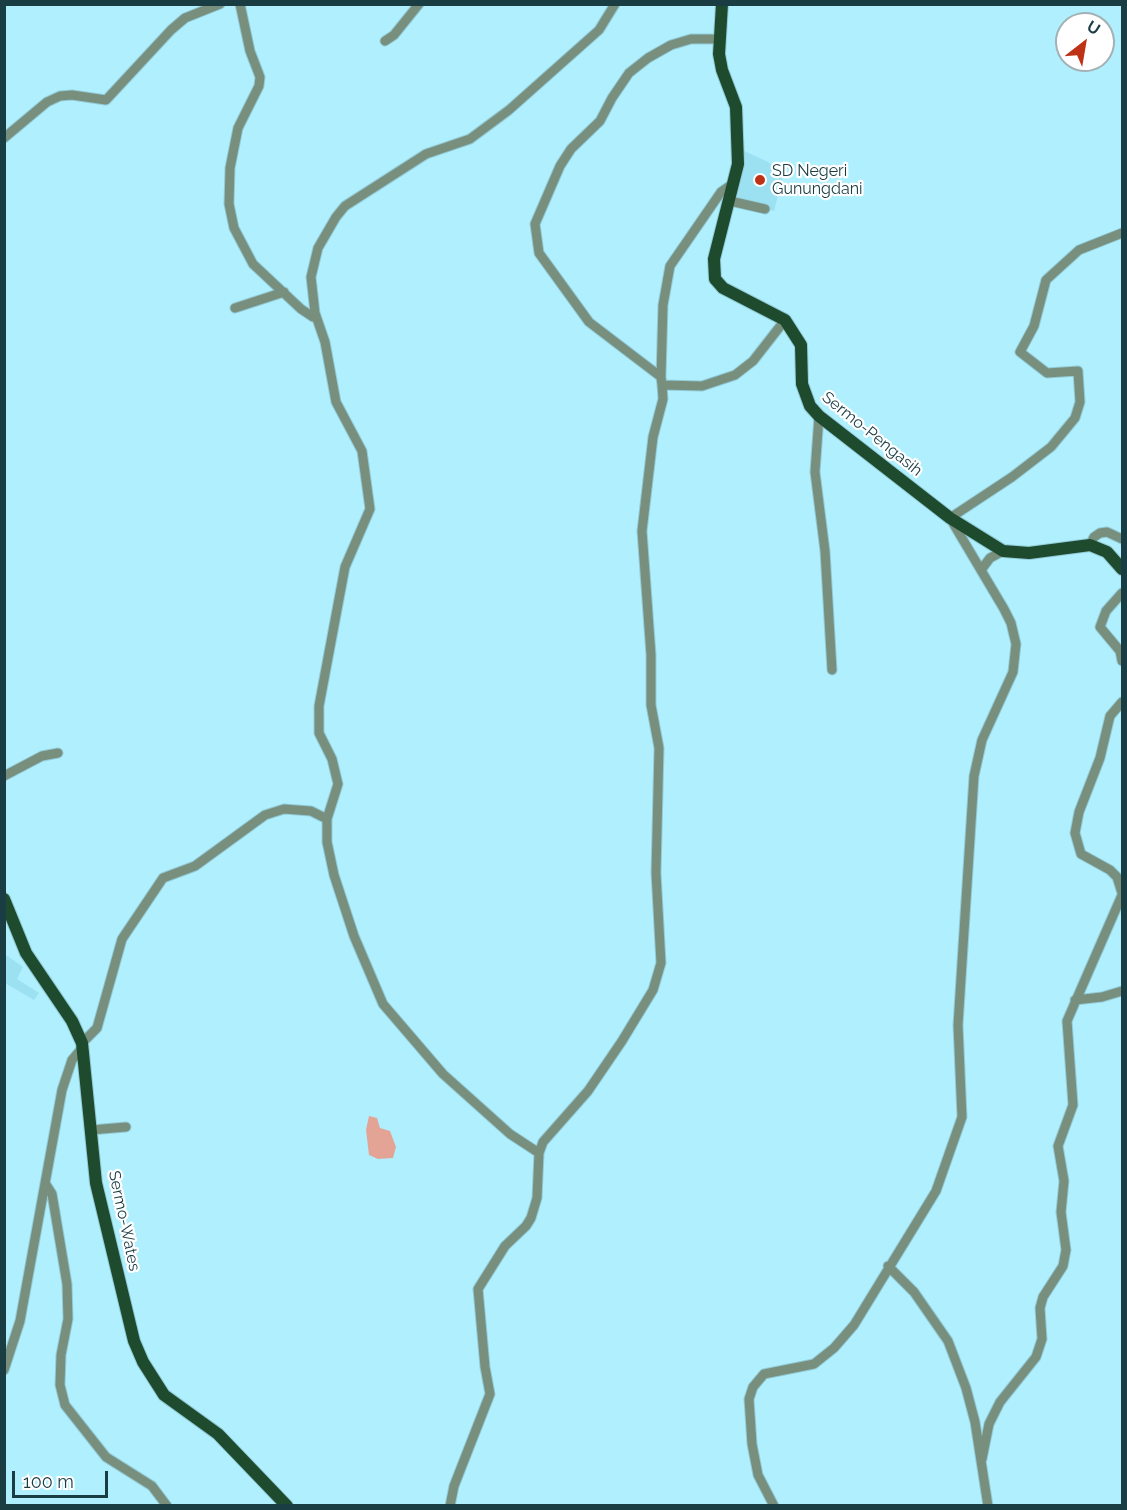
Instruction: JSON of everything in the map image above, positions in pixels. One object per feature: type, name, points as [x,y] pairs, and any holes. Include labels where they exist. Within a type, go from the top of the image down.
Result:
[{"type":"main road","points":[[722,4],[718,39],[722,70],[737,117],[738,164],[714,259],[715,279],[723,288],[745,301],[785,320]]},
{"type":"main road","name":"Sermo-Pengasih","points":[[785,320],[801,345],[805,396],[819,416],[950,518],[1004,551]]},
{"type":"main road","points":[[1004,551],[1023,553],[1090,545],[1107,552],[1122,569]]},
{"type":"main road","name":"Sermo-Wates","points":[[4,899],[26,952],[72,1021],[83,1045],[99,1199],[134,1341],[146,1368],[164,1395],[218,1434],[287,1506]]},
{"type":"street","points":[[4,138],[47,102],[60,96],[106,100],[185,18],[220,4]]},
{"type":"street","points":[[240,4],[248,44],[260,78],[259,86],[238,128],[230,168],[229,204],[234,228],[249,258],[309,314],[313,317],[315,313]]},
{"type":"street","points":[[385,40],[394,35],[418,4]]},
{"type":"street","points":[[539,1152],[510,1134],[443,1074],[383,1004],[354,936],[334,875],[327,842],[327,819],[338,784],[332,759],[319,733],[319,706],[345,567],[370,509],[362,451],[336,402],[325,342],[315,313],[311,277],[318,248],[345,206],[426,154],[470,139],[509,110],[599,30],[615,4]]},
{"type":"street","points":[[718,39],[691,39],[671,45],[629,73],[600,121],[571,149],[560,166],[535,224],[539,253],[589,322],[661,381],[702,386],[735,375],[753,361],[785,320]]},
{"type":"street","points":[[450,1506],[454,1486],[490,1394],[485,1367],[478,1289],[505,1246],[531,1218],[537,1198],[539,1152],[543,1142],[588,1091],[622,1041],[653,990],[661,963],[656,883],[659,748],[651,705],[651,655],[642,531],[653,437],[663,399],[661,381],[663,305],[670,266],[721,192],[734,183]]},
{"type":"street","points":[[730,201],[765,209]]},
{"type":"street","points":[[774,1506],[758,1475],[752,1444],[749,1399],[753,1387],[764,1374],[814,1364],[823,1358],[854,1325],[936,1191],[962,1117],[958,1025],[974,776],[982,740],[993,711],[1006,691],[1016,658],[1011,623],[950,518],[1012,477],[1051,447],[1075,418],[1080,402],[1078,370],[1047,373],[1020,352],[1034,326],[1046,280],[1079,250],[1122,233]]},
{"type":"street","points":[[235,308],[284,292]]},
{"type":"street","points":[[819,416],[814,464],[825,552],[832,670]]},
{"type":"street","points":[[1090,545],[1094,537],[1100,533],[1114,534],[1122,539]]},
{"type":"street","points":[[981,570],[995,554],[1004,551]]},
{"type":"street","points":[[1122,593],[1106,611],[1100,627],[1120,651],[1122,661]]},
{"type":"street","points":[[982,1459],[989,1424],[1000,1402],[1036,1357],[1042,1339],[1040,1308],[1043,1297],[1063,1266],[1066,1250],[1061,1212],[1064,1181],[1058,1146],[1073,1105],[1067,1021],[1122,894],[1117,877],[1110,870],[1081,854],[1075,833],[1079,812],[1100,758],[1110,716],[1122,702]]},
{"type":"street","points":[[4,776],[42,756],[57,753]]},
{"type":"street","points":[[4,1370],[20,1321],[62,1090],[72,1060],[97,1028],[122,939],[162,878],[195,866],[265,814],[284,809],[311,811],[327,819]]},
{"type":"street","points":[[1075,1000],[1102,997],[1122,991]]},
{"type":"street","points":[[91,1130],[126,1127]]},
{"type":"street","points":[[45,1183],[52,1194],[67,1284],[68,1319],[60,1384],[65,1405],[106,1457],[152,1486],[167,1506]]},
{"type":"street","points":[[888,1266],[914,1292],[948,1341],[966,1388],[982,1459],[988,1506]]},
{"type":"shaded area","name":"SD Negeri Gunungdani","points":[[740,149],[784,172],[774,211],[734,201]]},
{"type":"shaded area","points":[[6,955],[23,967],[17,979],[39,993],[34,1000],[5,983]]},
{"type":"shaded area","points":[[369,1116],[377,1118],[380,1128],[390,1131],[396,1147],[393,1158],[378,1159],[369,1155],[366,1130]]},
{"type":"place","name":"SD Negeri Gunungdani","points":[[760,180]]}]
